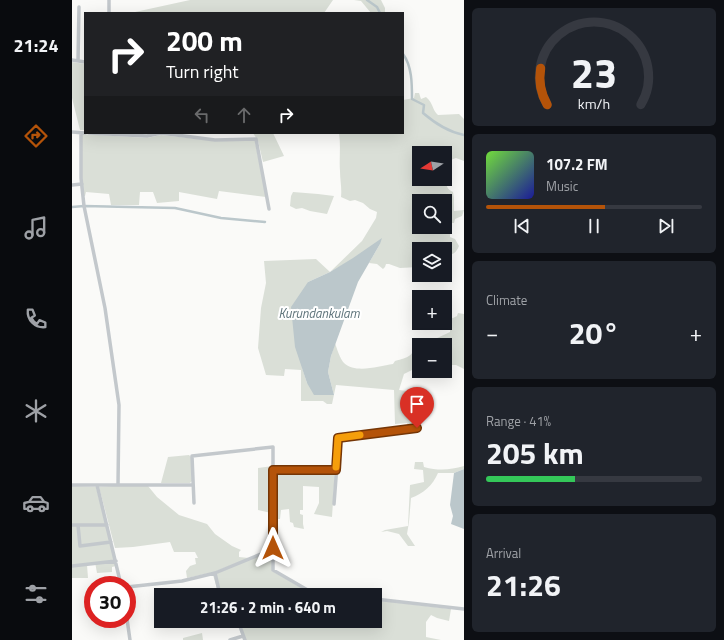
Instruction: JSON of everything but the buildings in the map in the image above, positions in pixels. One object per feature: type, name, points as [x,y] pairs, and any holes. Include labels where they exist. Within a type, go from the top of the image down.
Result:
[{"type":"street","points":[[108,0],[109,12]]},
{"type":"street","points":[[78,61],[79,7]]},
{"type":"street","points":[[72,60],[84,62]]},
{"type":"street","points":[[72,132],[83,133],[82,184],[84,206],[105,308],[119,405],[118,485]]},
{"type":"street","points":[[108,134],[147,136],[156,134]]},
{"type":"street","points":[[169,134],[215,140],[256,139],[269,208]]},
{"type":"street","points":[[72,185],[82,184]]},
{"type":"street","points":[[334,504],[338,438],[417,428],[416,393]]},
{"type":"street","points":[[194,503],[192,456],[273,447],[274,570],[304,588]]},
{"type":"street","points":[[273,470],[336,470]]},
{"type":"street","points":[[72,485],[193,485]]},
{"type":"street","points":[[97,486],[119,576]]},
{"type":"street","points":[[72,525],[107,525]]},
{"type":"street","points":[[78,525],[80,546],[111,542]]},
{"type":"street","points":[[136,586],[182,581],[215,573],[273,548]]},
{"type":"street","points":[[72,566],[116,561]]},
{"type":"street","points":[[215,573],[218,588]]},
{"type":"street","points":[[382,600],[464,609]]},
{"type":"street","points":[[128,628],[130,640]]},
{"type":"street","points":[[230,640],[244,638],[240,628]]},
{"type":"shaded area","points":[[190,0],[333,0],[325,12],[135,12]]},
{"type":"shaded area","points":[[354,0],[381,0],[385,8],[385,12],[370,12],[361,1]]},
{"type":"shaded area","points":[[72,62],[84,64],[84,130],[80,130],[72,98]]},
{"type":"shaded area","points":[[415,93],[419,93],[421,99],[426,97],[429,100],[438,115],[459,114],[464,119],[464,161],[456,158],[452,159],[452,146],[412,146],[412,186],[447,186],[453,192],[454,211],[464,210],[462,216],[455,219],[454,223],[452,223],[452,194],[412,194],[412,234],[450,234],[450,237],[455,239],[459,246],[452,254],[452,242],[412,242],[412,267],[400,268],[386,264],[383,269],[377,264],[369,263],[380,244],[330,272],[362,241],[376,218],[377,212],[370,209],[363,203],[355,200],[350,201],[341,197],[339,134],[404,134],[404,100],[414,98]]},
{"type":"shaded area","points":[[82,134],[147,138],[161,135],[215,141],[255,141],[266,197],[219,191],[217,199],[179,192],[179,201],[157,203],[153,192],[140,192],[139,205],[111,205],[109,194],[86,192],[85,196],[83,196]]},
{"type":"shaded area","points":[[254,134],[273,134],[284,156],[263,162],[258,141]]},
{"type":"shaded area","points":[[293,192],[334,196],[327,214],[302,208],[296,209],[290,206]]},
{"type":"shaded area","points":[[316,259],[330,272],[308,282],[302,367],[307,383],[334,395],[332,404],[327,404],[323,401],[301,401],[301,370],[285,369],[284,376],[266,375],[258,348],[261,308],[266,283],[264,261]]},
{"type":"shaded area","points":[[458,313],[464,314],[464,369],[456,365],[452,365],[452,338],[437,338],[452,330],[452,318],[457,316]]},
{"type":"shaded area","points":[[335,343],[344,363],[361,369],[393,364],[395,361],[410,356],[412,353],[412,370],[404,374],[399,390],[415,392],[417,427],[409,428],[407,423],[395,424],[394,390],[336,385],[334,395],[328,372]]},
{"type":"shaded area","points":[[189,455],[191,457],[192,481],[190,483],[161,483],[168,457]]},
{"type":"shaded area","points":[[415,462],[423,462],[424,467],[435,469],[449,469],[464,466],[464,469],[454,473],[438,473],[427,488],[420,494],[411,498],[409,522],[407,534],[415,546],[408,546],[399,534],[387,531],[381,532],[408,526],[410,485],[424,482],[423,470],[414,469]]},
{"type":"shaded area","points":[[273,466],[271,513],[258,510],[258,468]]},
{"type":"shaded area","points":[[335,471],[332,517],[314,514],[319,503],[319,487],[303,486],[303,510],[300,510],[300,514],[303,515],[304,529],[294,527],[293,523],[290,522],[289,509],[281,510],[280,519],[275,519],[275,472]]},
{"type":"shaded area","points":[[72,486],[96,487],[116,566],[112,567],[112,572],[97,573],[95,562],[87,565],[88,576],[84,576],[84,578],[72,578]]},
{"type":"shaded area","points":[[148,486],[157,497],[179,515],[207,524],[215,534],[232,546],[241,550],[239,552],[239,557],[249,558],[214,572],[187,578],[186,571],[190,566],[196,564],[195,558],[198,558],[195,552],[174,552],[170,542],[115,548],[99,487]]},
{"type":"shaded area","points":[[271,550],[272,571],[301,588],[217,588],[213,575]]},
{"type":"shaded area","points":[[382,601],[451,609],[449,621],[431,615],[426,622],[426,637],[441,640],[243,640],[239,628],[382,628]]},
{"type":"shaded area","points":[[202,633],[203,640],[183,640],[183,638]]},
{"type":"water","name":"Kurundankulam","points":[[382,238],[358,282],[331,356],[328,372],[334,395],[314,395],[307,383],[295,347],[291,307],[308,282],[330,272]]},
{"type":"water","points":[[464,469],[464,529],[451,524],[453,516],[450,505],[454,473]]},
{"type":"waterway","points":[[367,0],[377,7],[380,12]]},
{"type":"waterway","points":[[404,56],[410,70],[412,81],[412,99],[424,105],[423,113],[437,124],[447,130],[464,135]]},
{"type":"waterway","points":[[72,207],[175,208],[221,218],[265,222]]},
{"type":"slow traffic","points":[[336,467],[338,438],[360,435]]},
{"type":"route","points":[[273,548],[273,470],[336,470],[338,438],[417,428]]}]
